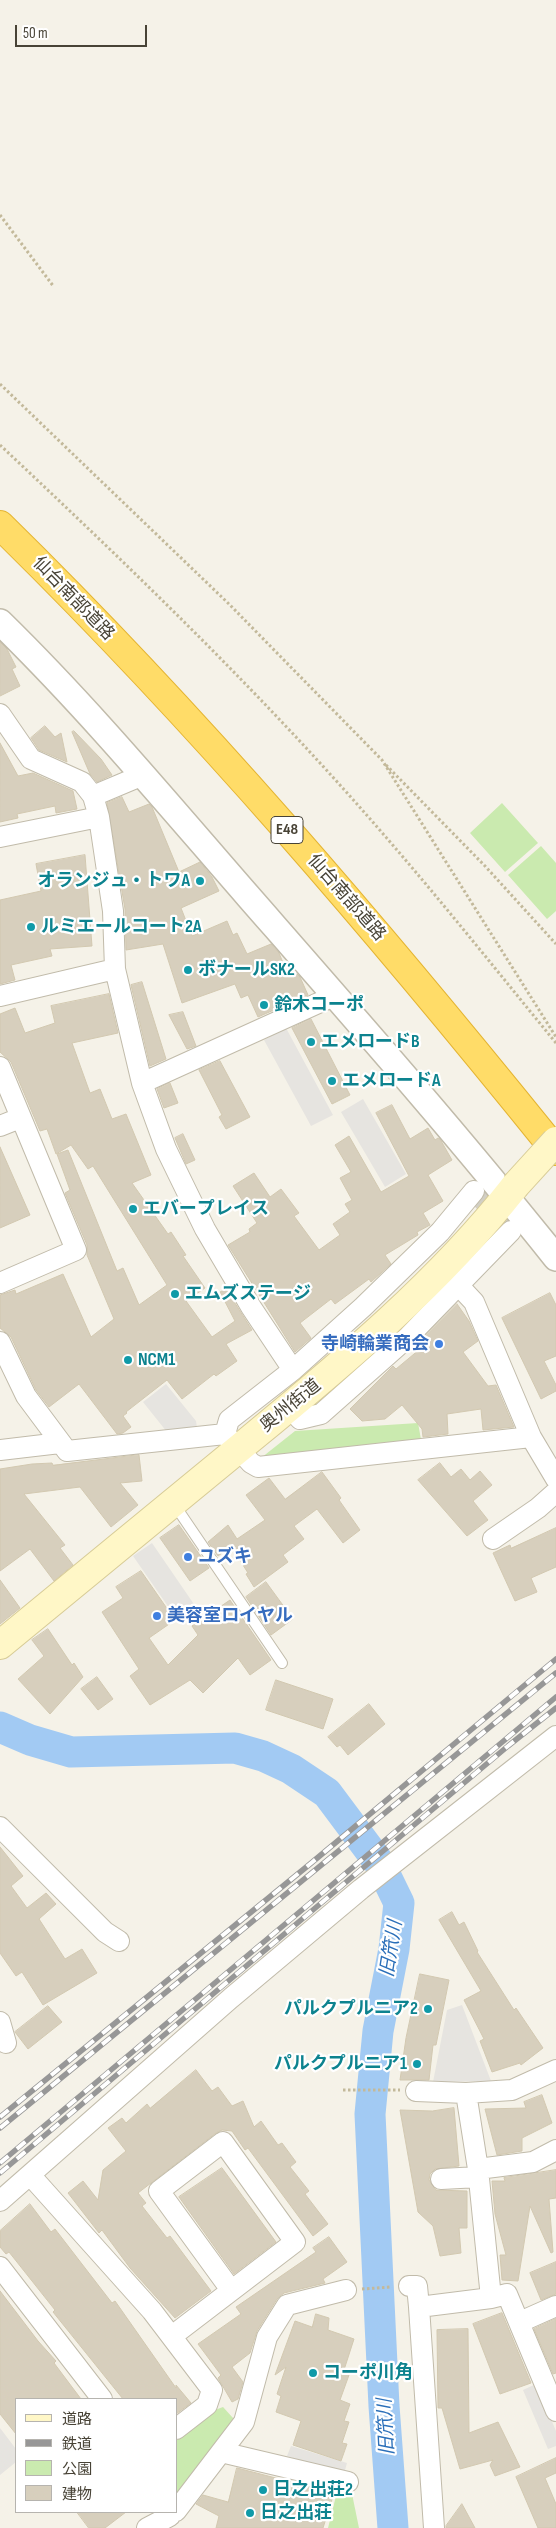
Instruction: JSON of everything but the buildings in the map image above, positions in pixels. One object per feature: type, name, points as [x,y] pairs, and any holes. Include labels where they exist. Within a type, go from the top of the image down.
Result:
[{"type":"highway","name":"仙台南部道路","points":[[0,525],[177,708],[329,877],[462,1034],[556,1151]]},
{"type":"main road","name":"奥州街道","points":[[0,1644],[173,1504],[232,1442],[290,1407],[327,1377],[406,1304],[556,1141]]},
{"type":"street","points":[[0,622],[143,774],[336,995],[511,1191],[556,1258]]},
{"type":"street","points":[[0,714],[31,759],[82,782],[93,796],[99,817],[113,911],[115,969],[142,1083],[166,1149],[205,1229],[251,1307],[293,1370]]},
{"type":"street","points":[[93,796],[143,774]]},
{"type":"street","points":[[0,837],[99,817]]},
{"type":"street","points":[[0,996],[115,969]]},
{"type":"street","points":[[142,1083],[336,995]]},
{"type":"street","points":[[0,1067],[76,1250],[0,1283]]},
{"type":"street","points":[[0,1126],[20,1118]]},
{"type":"street","points":[[474,1191],[426,1246],[363,1308],[293,1370],[229,1420],[232,1442],[251,1463],[258,1467],[531,1437]]},
{"type":"street","points":[[290,1407],[300,1419],[321,1414],[408,1337],[511,1231]]},
{"type":"street","points":[[459,1286],[474,1302],[531,1437],[556,1479]]},
{"type":"street","points":[[0,1342],[26,1396],[67,1451],[232,1442]]},
{"type":"street","points":[[0,1450],[60,1442]]},
{"type":"street","points":[[493,1539],[538,1508],[556,1492]]},
{"type":"street","points":[[0,2201],[31,2176],[231,1998],[361,1889],[556,1736]]},
{"type":"street","points":[[0,1827],[105,1932],[119,1941]]},
{"type":"street","points":[[0,2022],[6,2043]]},
{"type":"street","points":[[409,2091],[466,2093],[512,2090],[556,2070]]},
{"type":"street","points":[[466,2093],[478,2173],[491,2298]]},
{"type":"street","points":[[172,2336],[295,2242],[223,2142],[159,2191],[231,2290]]},
{"type":"street","points":[[441,2178],[533,2162],[556,2150]]},
{"type":"street","points":[[31,2176],[172,2336],[212,2390],[207,2405],[178,2427]]},
{"type":"street","points":[[0,2267],[101,2398]]},
{"type":"street","points":[[409,2286],[417,2286],[434,2528]]},
{"type":"street","points":[[178,2511],[244,2422],[267,2337],[287,2305],[346,2290]]},
{"type":"street","points":[[419,2307],[491,2298],[507,2294],[555,2409]]},
{"type":"street","points":[[520,2322],[556,2306]]},
{"type":"street","points":[[221,2452],[348,2482]]},
{"type":"street","points":[[147,2528],[174,2516]]},
{"type":"lane","points":[[173,1504],[282,1663]]},
{"type":"path","points":[[0,215],[54,287]]},
{"type":"path","points":[[0,384],[229,604],[485,866],[556,944]]},
{"type":"path","points":[[0,445],[110,548],[245,683],[378,827],[556,1043]]},
{"type":"path","points":[[382,760],[556,1037]]},
{"type":"path","points":[[343,2090],[409,2091]]},
{"type":"path","points":[[346,2290],[409,2286]]},
{"type":"green space","points":[[502,803],[538,843],[505,872],[470,833]]},
{"type":"green space","points":[[541,846],[556,863],[556,911],[547,919],[508,875]]},
{"type":"green space","points":[[418,1423],[422,1445],[261,1458],[295,1431]]},
{"type":"green space","points":[[223,2407],[233,2418],[232,2430],[178,2493],[178,2439],[215,2410]]},
{"type":"green space","points":[[338,2488],[351,2489],[359,2528],[328,2528]]},
{"type":"shaded area","points":[[286,1028],[333,1115],[311,1126],[264,1040]]},
{"type":"shaded area","points":[[363,1099],[406,1174],[385,1187],[341,1112]]},
{"type":"shaded area","points":[[166,1384],[196,1421],[197,1428],[167,1432],[143,1402]]},
{"type":"shaded area","points":[[152,1543],[200,1613],[181,1625],[133,1556]]},
{"type":"shaded area","points":[[462,2005],[491,2081],[433,2082],[447,2010]]},
{"type":"shaded area","points":[[536,2384],[556,2431],[556,2446],[548,2449],[523,2390]]},
{"type":"shaded area","points":[[0,2428],[15,2448],[15,2463],[0,2475]]},
{"type":"shaded area","points":[[291,2446],[347,2463],[344,2474],[287,2456]]},
{"type":"waterway","name":"旧笊川","points":[[0,1727],[30,1740],[71,1752],[235,1748],[263,1756],[291,1769],[327,1793],[380,1864],[399,1903],[394,1949],[378,2031],[370,2114],[384,2406],[393,2528]]},
{"type":"tunnel","points":[[474,1191],[511,1231]]},
{"type":"railway","points":[[0,2117],[310,1864],[556,1659]]},
{"type":"railway","points":[[0,2128],[556,1673]]},
{"type":"railway","points":[[0,2163],[556,1697]]},
{"type":"railway","points":[[0,2173],[508,1746],[556,1708]]},
{"type":"place","name":"オランジュ・トワA","points":[[200,881]]},
{"type":"place","name":"ルミエールコート2A","points":[[31,927]]},
{"type":"place","name":"ボナールSK2","points":[[188,970]]},
{"type":"place","name":"鈴木コーポ","points":[[264,1005]]},
{"type":"place","name":"エメロードB","points":[[311,1042]]},
{"type":"place","name":"エメロードA","points":[[332,1081]]},
{"type":"place","name":"エバープレイス","points":[[133,1209]]},
{"type":"place","name":"エムズステージ","points":[[175,1294]]},
{"type":"place","name":"寺崎輪業商会","points":[[439,1344]]},
{"type":"place","name":"NCM1","points":[[128,1360]]},
{"type":"place","name":"ユズキ","points":[[188,1557]]},
{"type":"place","name":"美容室ロイヤル","points":[[157,1616]]},
{"type":"place","name":"パルクプルニア2","points":[[428,2009]]},
{"type":"place","name":"パルクプルニア1","points":[[417,2064]]},
{"type":"place","name":"コーポ川角","points":[[313,2373]]},
{"type":"place","name":"日之出荘2","points":[[263,2490]]},
{"type":"place","name":"日之出荘","points":[[250,2513]]}]
